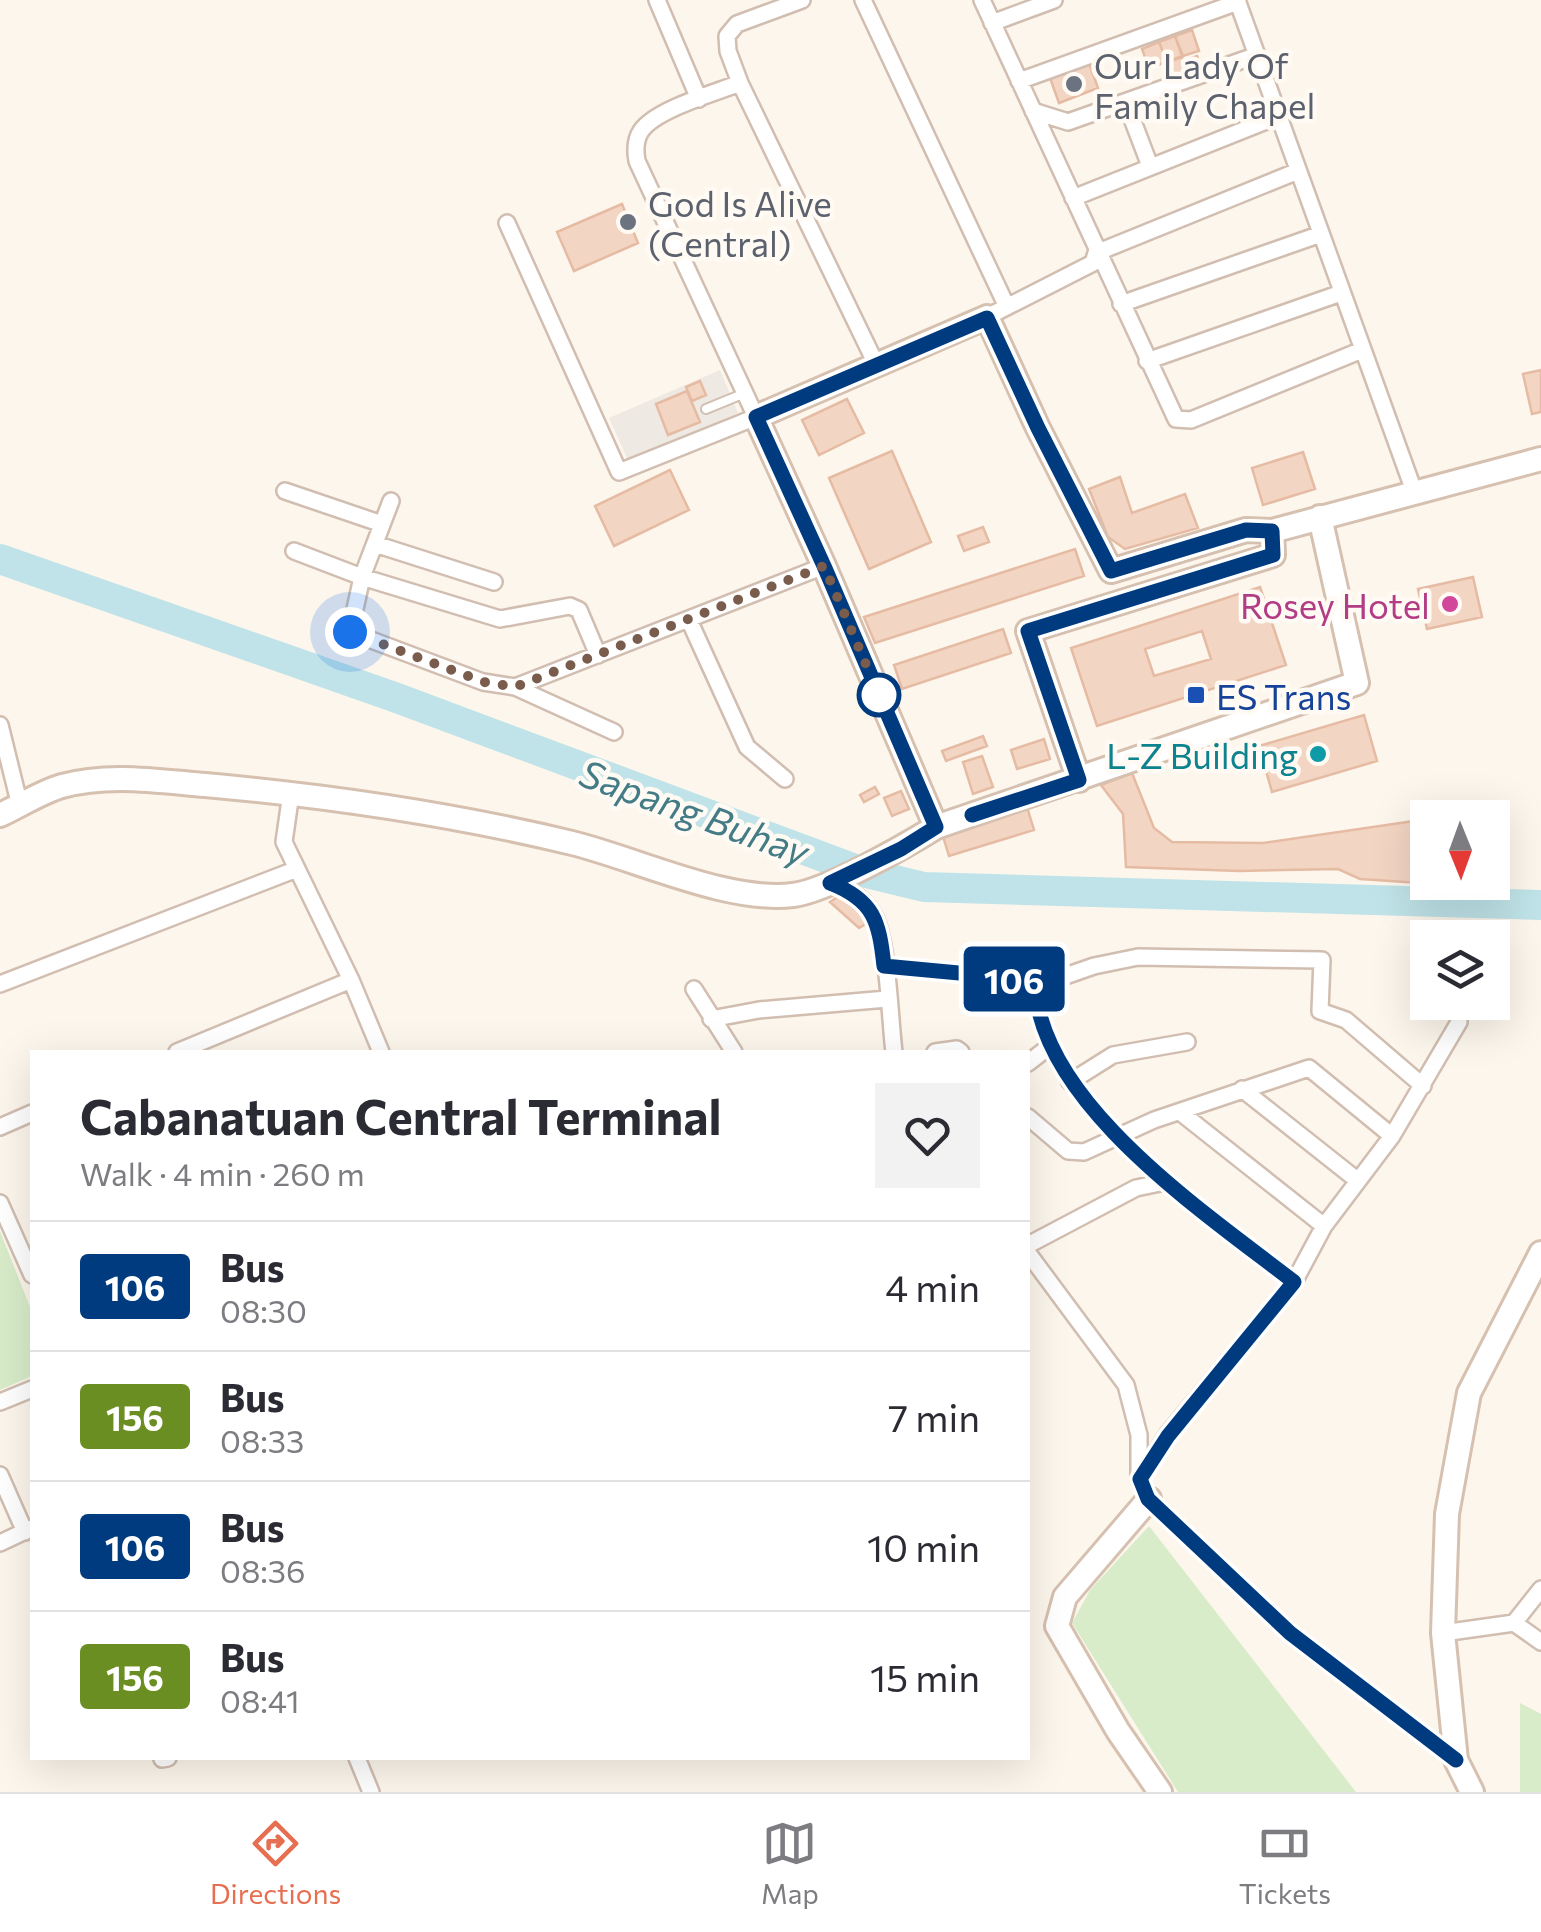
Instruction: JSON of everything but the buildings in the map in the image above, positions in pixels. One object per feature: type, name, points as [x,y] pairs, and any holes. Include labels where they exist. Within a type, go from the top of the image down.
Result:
[{"type":"street","points":[[656,0],[699,99]]},
{"type":"street","points":[[802,0],[737,24],[728,36],[728,51],[876,364]]},
{"type":"street","points":[[864,0],[997,312],[1038,428],[1111,571],[1246,530],[1272,531],[1541,459]]},
{"type":"street","points":[[982,0],[1176,419],[1191,420],[1362,350]]},
{"type":"street","points":[[992,23],[1054,0]]},
{"type":"street","points":[[1019,81],[1238,1],[1414,491]]},
{"type":"street","points":[[1032,111],[1068,122],[1257,55]]},
{"type":"street","points":[[740,83],[651,120],[640,132],[635,148],[637,161],[824,566],[936,827]]},
{"type":"street","points":[[1126,102],[1150,166]]},
{"type":"street","points":[[1072,198],[1279,116]]},
{"type":"street","points":[[508,222],[619,472],[997,312],[1092,263],[1096,253],[1298,171]]},
{"type":"street","points":[[1121,304],[1321,234]]},
{"type":"street","points":[[1147,360],[1341,293]]},
{"type":"street","points":[[285,492],[382,524]]},
{"type":"street","points":[[392,501],[362,577],[350,632],[484,682],[515,687],[614,732]]},
{"type":"street","points":[[0,725],[10,810],[62,786],[121,778],[290,792],[416,812],[572,844],[740,893],[794,896],[901,849],[936,827],[1357,682],[1320,517]]},
{"type":"street","points":[[1079,780],[1028,631],[1273,555],[1272,531]]},
{"type":"street","points":[[374,544],[494,582]]},
{"type":"street","points":[[294,551],[362,577],[500,619],[570,606],[579,610],[598,655]]},
{"type":"street","points":[[515,687],[824,566]]},
{"type":"street","points":[[689,620],[747,748],[785,779]]},
{"type":"street","points":[[290,792],[284,842],[380,1050]]},
{"type":"street","points":[[0,984],[297,869]]},
{"type":"street","points":[[836,879],[855,892],[875,916],[894,1050]]},
{"type":"street","points":[[884,966],[1051,981],[1094,966],[1138,957],[1322,960],[1320,1011],[1346,1020],[1423,1086]]},
{"type":"street","points":[[182,1050],[351,980]]},
{"type":"street","points":[[1035,980],[1035,1001],[1050,1046],[1070,1082],[1165,1182],[1294,1282]]},
{"type":"street","points":[[694,989],[733,1050]]},
{"type":"street","points":[[711,1019],[758,1010],[888,999]]},
{"type":"street","points":[[1160,1792],[1118,1731],[1056,1626],[1065,1597],[1144,1489],[1168,1436],[1294,1282],[1324,1226],[1392,1136],[1459,1022]]},
{"type":"street","points":[[1070,1082],[1113,1055],[1187,1042]]},
{"type":"street","points":[[1030,1061],[1050,1046]]},
{"type":"street","points":[[1030,1119],[1068,1151],[1084,1152],[1180,1112],[1310,1068],[1392,1136]]},
{"type":"street","points":[[1242,1089],[1358,1180]]},
{"type":"street","points":[[1180,1112],[1324,1226]]},
{"type":"street","points":[[0,1127],[30,1114]]},
{"type":"street","points":[[1030,1245],[1125,1194],[1165,1182]]},
{"type":"street","points":[[0,1203],[28,1252]]},
{"type":"street","points":[[1472,1792],[1456,1760],[1442,1634],[1447,1514],[1469,1393],[1541,1254]]},
{"type":"street","points":[[1030,1256],[1126,1385],[1140,1436],[1144,1489],[1290,1633],[1456,1760]]},
{"type":"street","points":[[0,1402],[30,1390]]},
{"type":"street","points":[[0,1475],[29,1530],[0,1543]]},
{"type":"street","points":[[1442,1634],[1514,1623],[1541,1589]]},
{"type":"street","points":[[1514,1623],[1541,1642]]},
{"type":"street","points":[[358,1760],[371,1792]]},
{"type":"lane","points":[[706,409],[745,393]]},
{"type":"shaded area","points":[[720,370],[738,413],[628,460],[609,418]]},
{"type":"green space","points":[[0,1231],[30,1307],[30,1377],[0,1390]]},
{"type":"green space","points":[[1149,1526],[1356,1792],[1178,1792],[1072,1623],[1090,1590]]},
{"type":"green space","points":[[1520,1703],[1541,1714],[1541,1792],[1520,1792]]},
{"type":"waterway","name":"Sapang Buhay","points":[[0,559],[397,698],[866,873],[924,887],[1541,905]]},
{"type":"bus line","name":"106","points":[[972,815],[1079,780],[1028,631],[1273,555],[1272,531],[1246,530],[1111,571],[1089,534],[987,318],[756,417],[936,827],[901,849],[830,883],[855,892],[875,916],[884,966],[1035,980],[1038,1013],[1070,1082],[1165,1182],[1294,1282],[1168,1436],[1140,1479],[1148,1499],[1290,1633],[1456,1760]]},
{"type":"place","name":"Our Lady Of Family Chapel","points":[[1074,84]]},
{"type":"place","name":"God Is Alive (Central)","points":[[628,222]]},
{"type":"place","name":"Rosey Hotel","points":[[1450,604]]},
{"type":"place","name":"ES Trans","points":[[1196,695]]},
{"type":"place","name":"L-Z Building","points":[[1318,754]]},
{"type":"route","points":[[350,632],[484,682],[515,687],[824,566],[879,695]]}]
